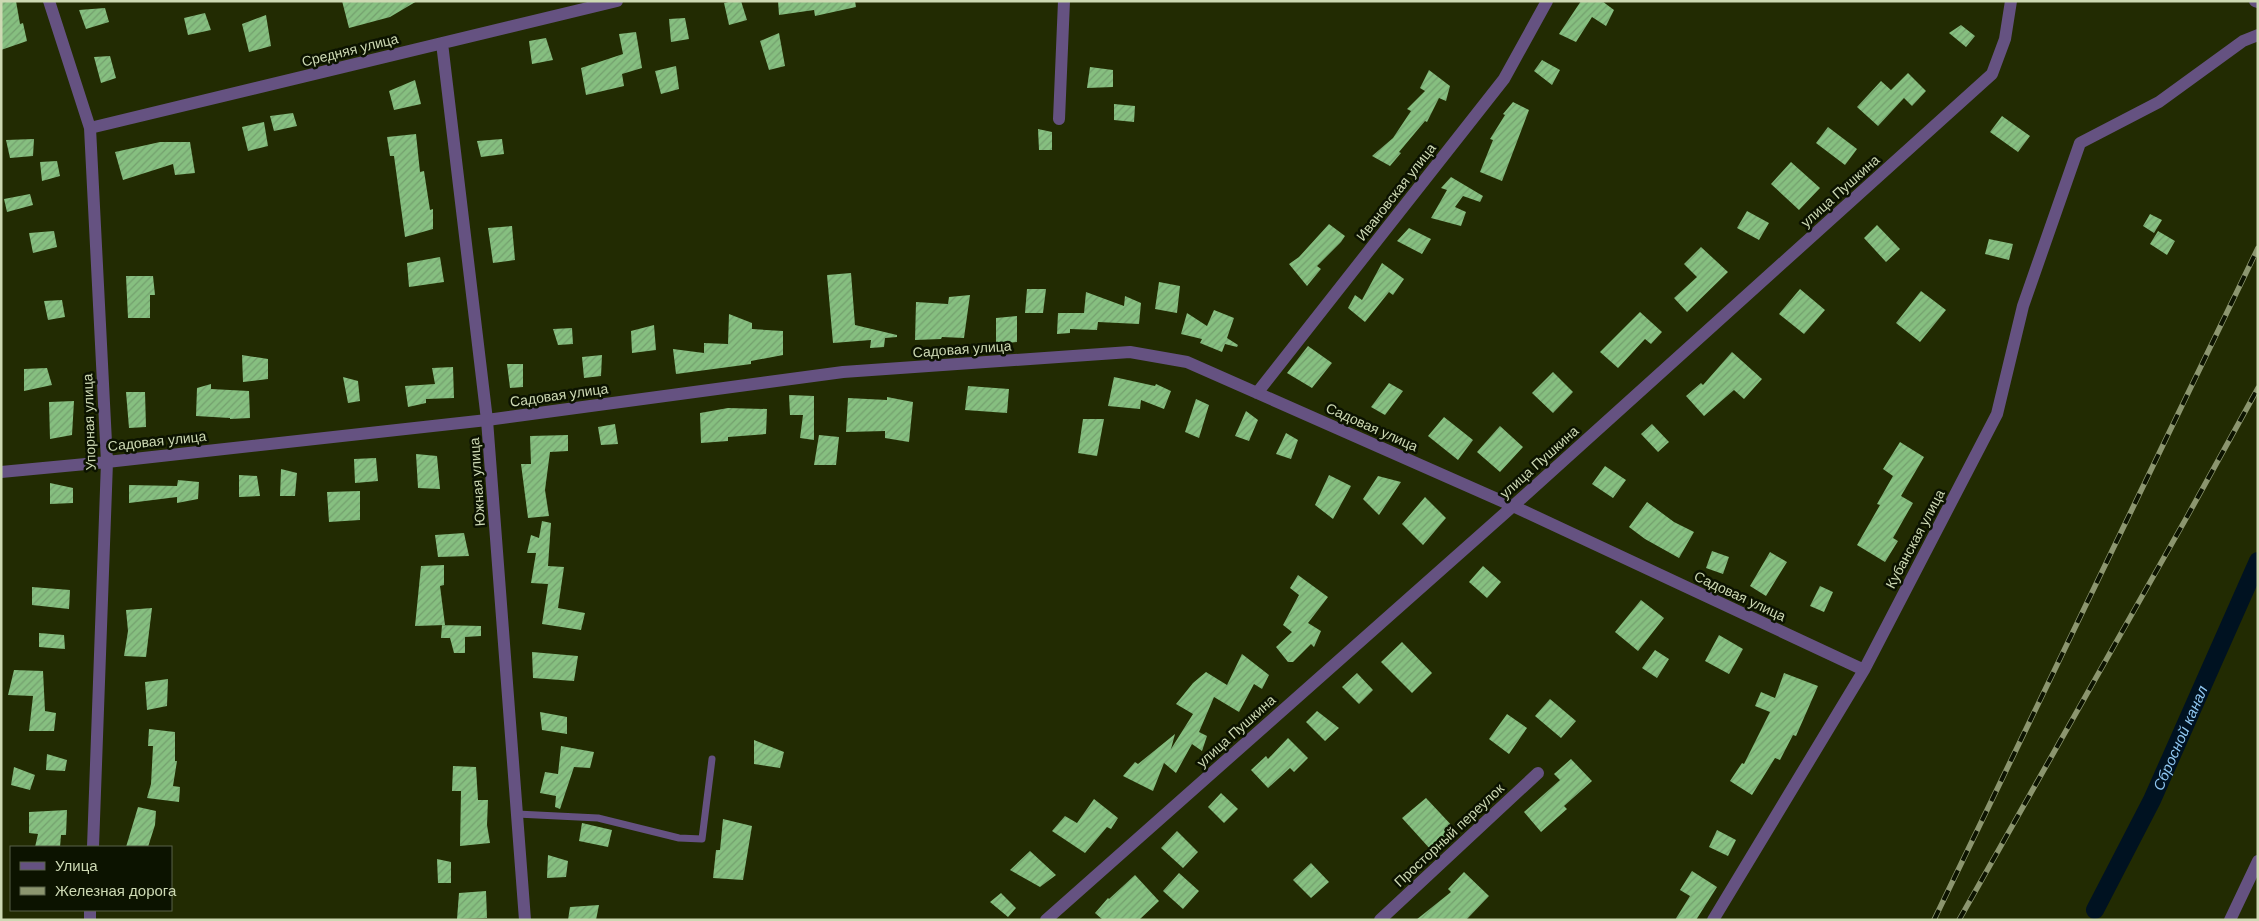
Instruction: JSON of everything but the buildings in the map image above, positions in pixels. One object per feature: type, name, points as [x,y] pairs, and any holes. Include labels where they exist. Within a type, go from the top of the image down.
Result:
[{"type":"street","name":"Упорная улица","points":[[49,1],[90,128],[107,462],[93,846]]},
{"type":"street","name":"Средняя улица","points":[[90,128],[617,1]]},
{"type":"street","points":[[1059,119],[1064,1]]},
{"type":"street","name":"Ивановская улица","points":[[1257,393],[1504,79],[1547,1]]},
{"type":"street","name":"улица Пушкина","points":[[1046,920],[1513,506],[1992,74],[2005,39],[2011,1]]},
{"type":"street","name":"Кубанская улица","points":[[1713,920],[1864,670],[1997,414],[2023,306],[2080,143],[2159,102],[2243,41],[2258,35]]},
{"type":"street","name":"Южная улица","points":[[442,43],[487,420],[525,920]]},
{"type":"street","name":"Садовая улица","points":[[1,472],[487,420],[842,372],[1130,352],[1187,362],[1513,506],[1864,670]]},
{"type":"street","name":"Просторный переулок","points":[[1380,920],[1538,773]]},
{"type":"street","points":[[2230,920],[2258,861]]},
{"type":"lane","points":[[517,814],[598,818],[679,838],[702,840],[712,759]]},
{"type":"waterway","name":"Сбросной канал","points":[[2095,910],[2152,800],[2258,561]]},
{"type":"railway","points":[[1934,920],[2258,248]]},
{"type":"railway","points":[[1959,920],[2258,388]]}]
